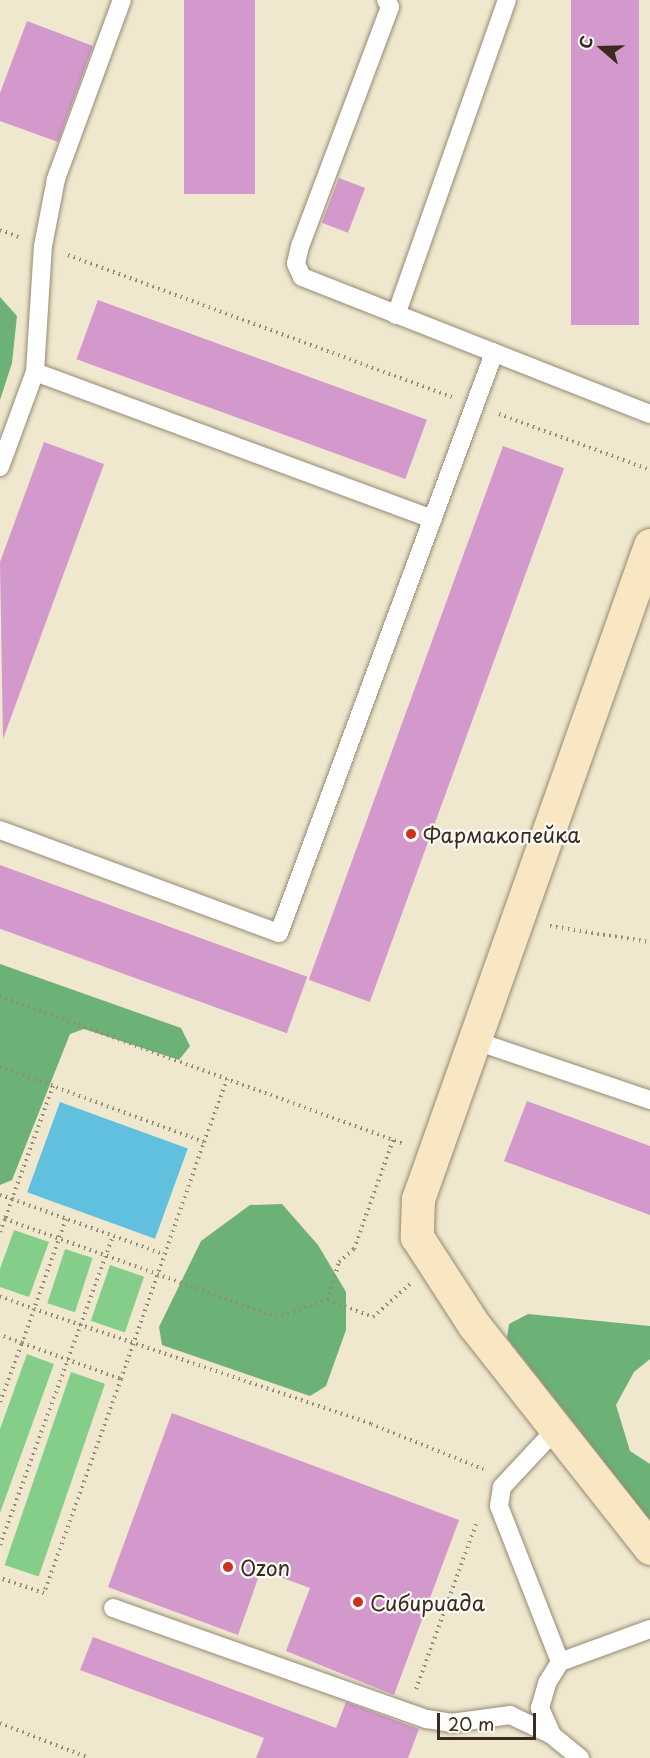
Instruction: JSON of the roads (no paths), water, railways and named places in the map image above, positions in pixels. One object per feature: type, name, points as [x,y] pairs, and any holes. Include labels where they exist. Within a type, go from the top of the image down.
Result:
[{"type":"street","points":[[650,545],[642,595],[518,915],[418,1199],[417,1237],[431,1264],[650,1548]]},
{"type":"lane","points":[[0,467],[35,372],[43,246],[56,179],[122,0]]},
{"type":"lane","points":[[386,0],[390,7],[296,264],[302,277],[317,287],[396,315],[650,414]]},
{"type":"lane","points":[[396,315],[507,0]]},
{"type":"lane","points":[[0,830],[279,933],[494,353]]},
{"type":"lane","points":[[35,372],[433,519]]},
{"type":"lane","points":[[473,1040],[650,1100]]},
{"type":"lane","points":[[552,1736],[540,1708],[560,1662],[499,1506],[502,1487],[557,1428]]},
{"type":"lane","points":[[113,1608],[407,1712],[450,1723],[510,1715],[552,1736],[580,1758]]},
{"type":"lane","points":[[560,1662],[650,1629]]},
{"type":"water","points":[[60,1102],[188,1149],[155,1239],[27,1192]]},
{"type":"place","name":"Фармакопейка","points":[[411,834]]},
{"type":"place","name":"Ozon","points":[[228,1567]]},
{"type":"place","name":"Сибириада","points":[[358,1602]]}]
